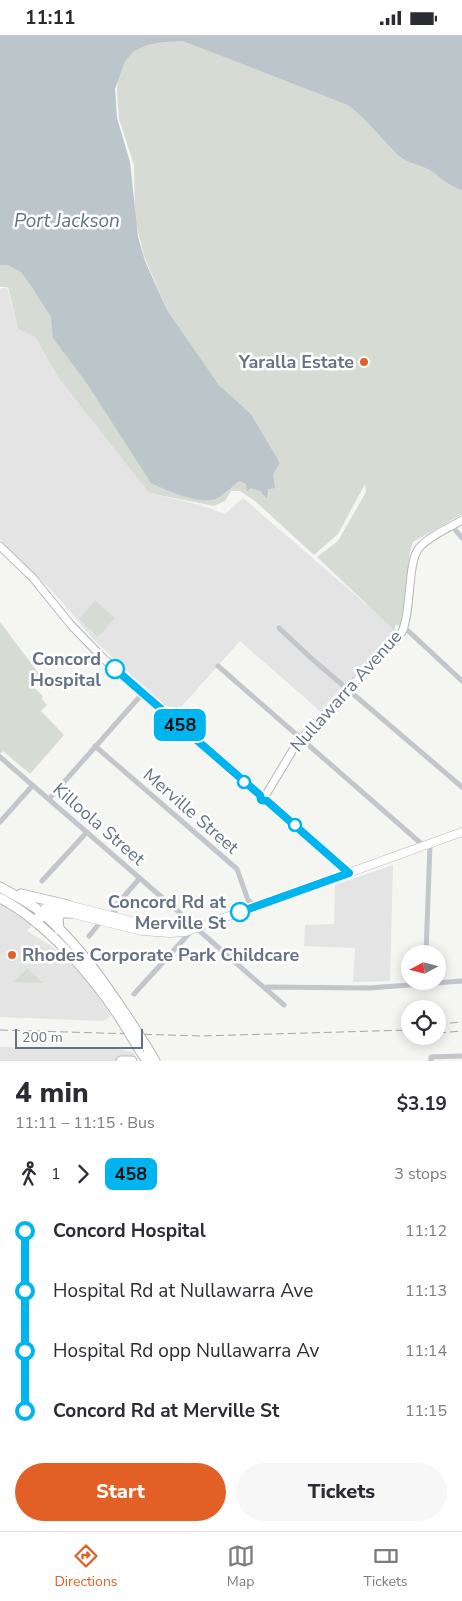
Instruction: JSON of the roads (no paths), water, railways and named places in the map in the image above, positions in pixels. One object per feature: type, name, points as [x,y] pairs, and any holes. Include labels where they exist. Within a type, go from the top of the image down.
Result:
[{"type":"highway","points":[[0,887],[70,909]]},
{"type":"highway","points":[[0,887],[42,913],[94,968],[124,1018],[150,1056]]},
{"type":"highway","points":[[0,898],[36,923],[96,985],[124,1018]]},
{"type":"highway","points":[[59,930],[58,917],[70,909]]},
{"type":"highway","points":[[121,1061],[132,1061]]},
{"type":"main road","name":"Nullawarra Avenue","points":[[265,796],[290,752],[300,739],[396,639],[404,627],[407,621],[416,553],[423,544],[462,520]]},
{"type":"main road","points":[[0,546],[33,578],[90,646],[265,796],[349,873]]},
{"type":"main road","points":[[36,923],[49,906],[70,909],[104,918],[142,931],[185,932],[462,832]]},
{"type":"main road","points":[[104,918],[118,918],[147,925],[195,927]]},
{"type":"street","points":[[452,526],[462,538]]},
{"type":"street","points":[[404,627],[413,633],[462,681]]},
{"type":"street","points":[[279,628],[462,787]]},
{"type":"street","points":[[218,666],[300,739],[427,845],[426,945]]},
{"type":"street","points":[[49,799],[143,693]]},
{"type":"street","name":"Merville Street","points":[[95,746],[237,869],[248,900],[255,906]]},
{"type":"street","name":"Killoola Street","points":[[0,757],[180,913]]},
{"type":"street","points":[[0,822],[33,785]]},
{"type":"street","points":[[42,881],[87,832]]},
{"type":"street","points":[[118,918],[113,909],[140,878]]},
{"type":"street","points":[[89,936],[104,918]]},
{"type":"street","points":[[134,994],[195,927],[284,1005]]},
{"type":"street","points":[[170,933],[175,938],[176,946]]},
{"type":"street","points":[[446,982],[462,981]]},
{"type":"street","points":[[264,987],[273,989],[370,988],[401,985]]},
{"type":"street","points":[[431,1061],[431,1057],[462,1056]]},
{"type":"water","name":"Port Jackson","points":[[0,35],[462,35],[462,190],[429,169],[402,158],[348,105],[183,41],[147,45],[134,51],[125,61],[115,89],[117,118],[130,162],[138,237],[145,261],[167,310],[219,385],[251,414],[280,463],[273,474],[275,488],[269,489],[267,498],[260,491],[251,488],[247,491],[246,484],[240,481],[218,498],[208,500],[183,496],[151,483],[88,385],[53,338],[51,317],[30,284],[21,272],[8,265],[0,265]]},
{"type":"railway","points":[[446,1023],[462,1022]]},
{"type":"railway","points":[[0,1030],[201,1036],[401,1030]]},
{"type":"railway","points":[[446,1032],[462,1031]]},
{"type":"place","name":"Yaralla Estate","points":[[364,362]]},
{"type":"place","name":"Concord Hospital","points":[[115,669]]},
{"type":"place","name":"Concord Rd at Merville St","points":[[240,912]]},
{"type":"place","name":"Rhodes Corporate Park Childcare","points":[[12,955]]}]
